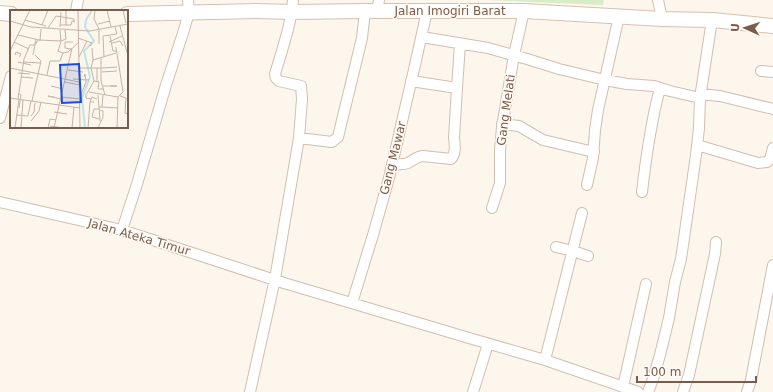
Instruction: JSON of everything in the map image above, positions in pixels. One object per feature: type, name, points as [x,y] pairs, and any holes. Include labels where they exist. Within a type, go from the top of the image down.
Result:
[{"type":"main road","name":"Jalan Imogiri Barat","points":[[128,14],[188,6],[256,11],[293,6],[373,7],[427,11],[524,11],[662,19],[712,20],[773,26]]},
{"type":"street","points":[[76,10],[78,0]]},
{"type":"street","points":[[658,0],[662,19]]},
{"type":"street","points":[[122,230],[184,30],[188,6]]},
{"type":"street","points":[[250,392],[275,280],[299,138],[302,99],[301,86],[279,80],[276,78],[275,74],[293,6]]},
{"type":"street","points":[[299,138],[332,142],[338,136],[362,38],[373,7]]},
{"type":"street","name":"Gang Mawar","points":[[352,303],[373,235],[392,164],[427,11]]},
{"type":"street","name":"Gang Melati","points":[[492,208],[501,178],[500,151],[502,124],[514,55],[524,11]]},
{"type":"street","points":[[587,185],[594,152],[598,110],[619,16]]},
{"type":"street","points":[[648,392],[660,354],[681,259],[691,196],[699,128],[700,96],[712,20]]},
{"type":"street","points":[[422,37],[488,48],[559,69],[605,80],[627,84],[654,86],[700,96],[720,96],[773,109]]},
{"type":"street","points":[[392,164],[406,164],[423,156],[452,159],[455,152],[456,88],[460,44]]},
{"type":"street","points":[[761,70],[773,72]]},
{"type":"street","points":[[0,118],[10,80]]},
{"type":"street","points":[[411,81],[456,88]]},
{"type":"street","points":[[642,192],[646,156],[660,88]]},
{"type":"street","points":[[502,124],[519,126],[543,140],[594,152]]},
{"type":"street","points":[[697,145],[758,163],[768,162],[773,148]]},
{"type":"street","name":"Jalan Ateka Timur","points":[[0,202],[122,230],[275,280],[545,360],[638,392]]},
{"type":"street","points":[[545,360],[582,213]]},
{"type":"street","points":[[683,392],[689,375],[715,254],[716,242]]},
{"type":"street","points":[[556,247],[588,256]]},
{"type":"street","points":[[747,392],[751,380],[773,265]]},
{"type":"street","points":[[622,387],[646,284]]},
{"type":"street","points":[[473,392],[488,344]]},
{"type":"green space","points":[[487,0],[604,0],[603,5]]}]
